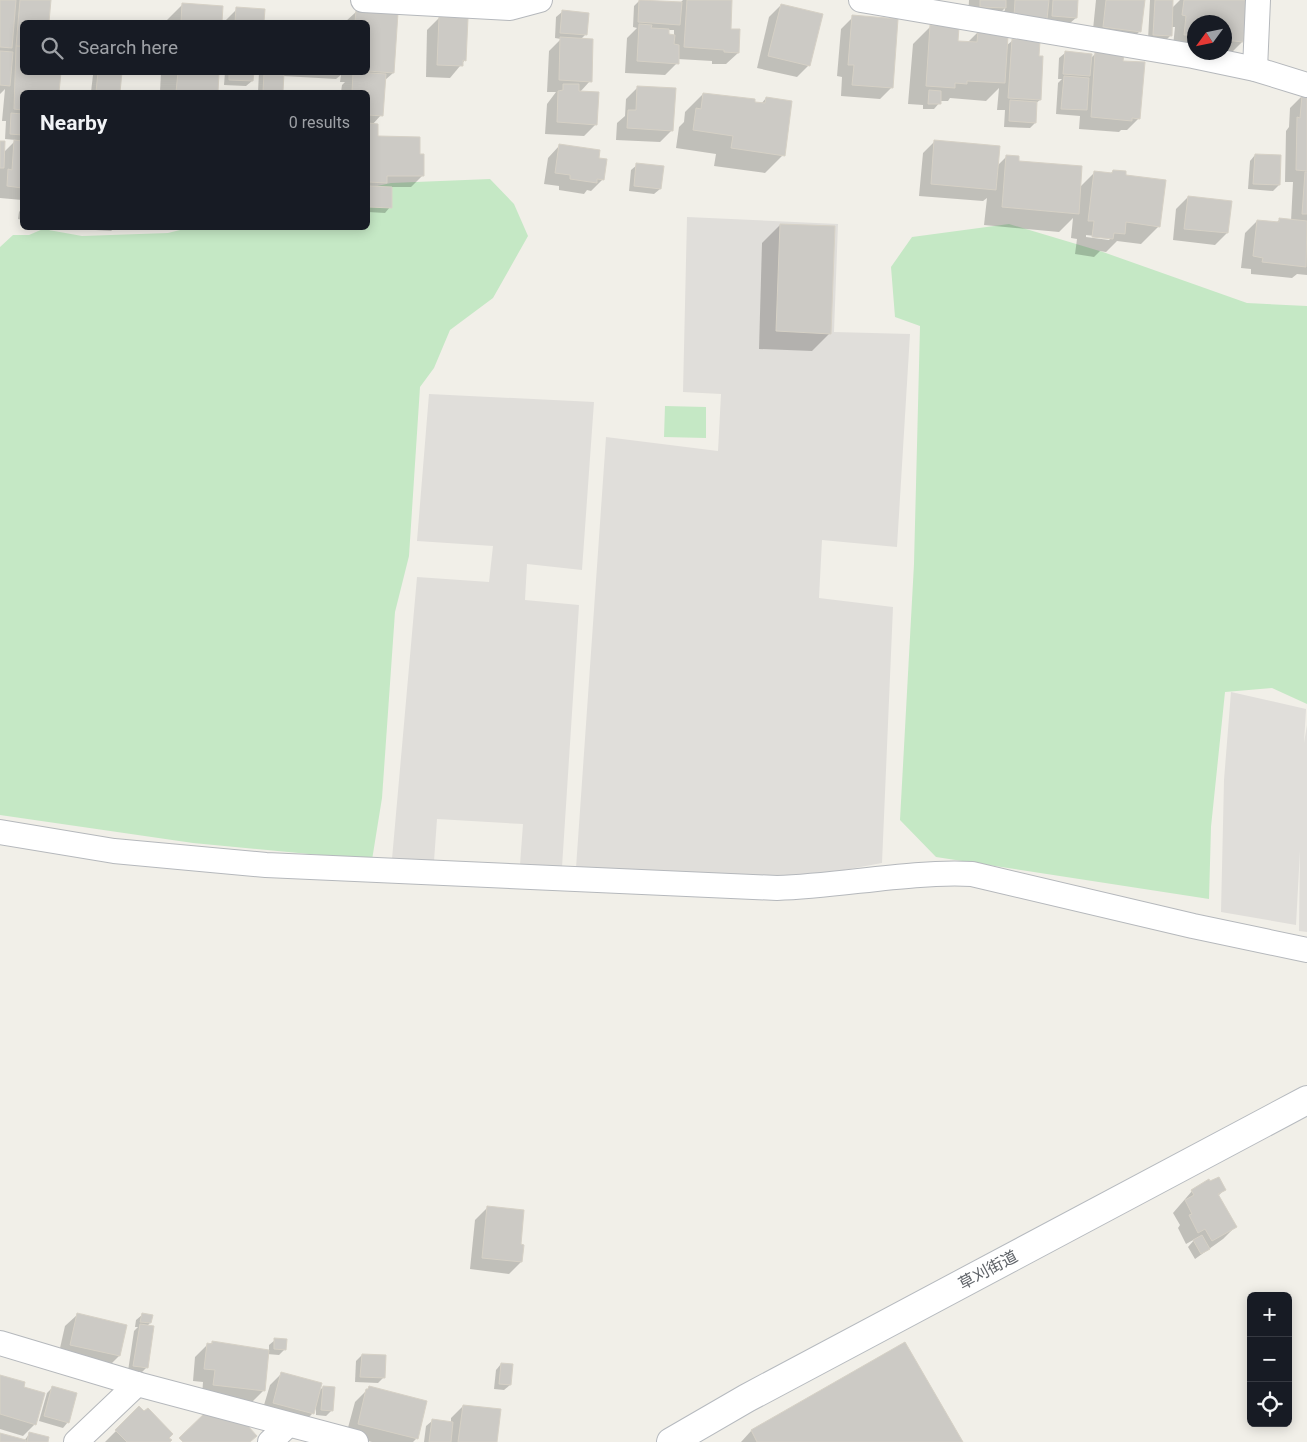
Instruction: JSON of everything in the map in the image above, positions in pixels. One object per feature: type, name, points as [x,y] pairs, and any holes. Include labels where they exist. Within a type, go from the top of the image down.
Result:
[{"type":"street","points":[[363,0],[510,8],[540,0]]},
{"type":"street","points":[[861,0],[1085,37],[1255,69],[1307,85]]},
{"type":"street","points":[[1255,69],[1258,0]]},
{"type":"street","points":[[0,832],[114,851],[266,865],[777,888],[813,887],[935,872],[972,874],[1193,926],[1307,950]]},
{"type":"street","name":"草刈街道","points":[[671,1442],[747,1398],[1307,1100]]},
{"type":"street","points":[[0,1343],[288,1426],[356,1442]]},
{"type":"street","points":[[76,1442],[137,1384]]},
{"type":"street","points":[[270,1442],[288,1426]]},
{"type":"shaded area","points":[[687,217],[838,224],[834,332],[910,334],[897,547],[822,540],[819,598],[893,607],[882,863],[801,878],[576,868],[606,437],[718,451],[721,394],[683,392]]},
{"type":"shaded area","points":[[429,394],[594,402],[582,570],[527,564],[525,600],[579,605],[562,867],[520,865],[523,824],[437,819],[434,861],[392,859],[417,577],[489,582],[493,546],[417,541]]},
{"type":"shaded area","points":[[1231,692],[1306,709],[1304,743],[1307,725],[1307,932],[1299,931],[1300,851],[1296,925],[1221,912],[1224,780]]},
{"type":"green space","points":[[490,179],[514,204],[528,236],[493,298],[450,330],[434,368],[420,387],[409,556],[395,612],[382,798],[372,860],[193,843],[0,815],[0,247],[13,235],[29,235],[41,230],[82,236],[168,233],[180,230],[370,230],[370,188],[391,183]]},
{"type":"green space","points":[[1009,224],[1103,252],[1247,303],[1307,306],[1307,704],[1272,688],[1225,692],[1211,827],[1209,899],[936,857],[900,820],[914,564],[920,326],[895,317],[891,267],[912,237]]},
{"type":"green space","points":[[665,406],[706,407],[706,438],[664,437]]},
{"type":"building","points":[[0,0],[16,0],[12,48],[0,47]]},
{"type":"building","points":[[20,0],[51,0],[49,20],[20,20],[20,46],[16,46]]},
{"type":"building","points":[[639,0],[682,2],[680,25],[638,22]]},
{"type":"building","points":[[687,0],[732,0],[731,29],[740,29],[739,53],[684,47]]},
{"type":"building","points":[[980,0],[1006,0],[1006,8],[980,7]]},
{"type":"building","points":[[1015,0],[1049,0],[1047,19],[1014,17]]},
{"type":"building","points":[[1053,0],[1078,0],[1077,18],[1052,16]]},
{"type":"building","points":[[1106,0],[1145,0],[1141,32],[1103,27]]},
{"type":"building","points":[[1155,0],[1173,0],[1172,36],[1153,35]]},
{"type":"building","points":[[1184,0],[1248,0],[1243,42],[1232,41],[1232,15],[1187,15],[1187,35],[1184,35],[1186,16],[1182,15]]},
{"type":"building","points":[[182,3],[223,6],[222,20],[181,20]]},
{"type":"building","points":[[781,4],[823,14],[810,66],[768,56]]},
{"type":"building","points":[[236,7],[265,9],[264,20],[235,20]]},
{"type":"building","points":[[356,10],[398,13],[394,73],[370,71],[370,20],[355,20]]},
{"type":"building","points":[[562,10],[589,13],[587,35],[560,33]]},
{"type":"building","points":[[852,15],[898,19],[893,88],[852,85],[854,65],[848,65]]},
{"type":"building","points":[[439,17],[468,18],[466,61],[463,60],[463,66],[437,65]]},
{"type":"building","points":[[639,24],[652,25],[651,28],[669,29],[669,34],[675,35],[674,44],[679,45],[679,64],[637,61]]},
{"type":"building","points":[[930,25],[959,27],[958,41],[977,42],[978,31],[1008,36],[1005,83],[967,81],[967,84],[955,83],[955,88],[926,86]]},
{"type":"building","points":[[560,37],[593,39],[592,82],[559,80]]},
{"type":"building","points":[[1012,39],[1040,41],[1039,56],[1043,56],[1041,100],[1008,98]]},
{"type":"building","points":[[16,46],[20,47],[20,75],[61,75],[59,90],[20,90],[20,110],[14,109]]},
{"type":"building","points":[[0,51],[13,52],[10,86],[0,85]]},
{"type":"building","points":[[1065,51],[1092,54],[1090,76],[1063,74]]},
{"type":"building","points":[[1095,52],[1124,55],[1123,61],[1145,62],[1140,119],[1132,118],[1132,121],[1091,117]]},
{"type":"building","points":[[386,74],[383,116],[370,115],[370,90],[352,90],[353,75]]},
{"type":"building","points":[[98,75],[122,75],[120,90],[96,90]]},
{"type":"building","points":[[178,75],[219,75],[218,90],[176,90]]},
{"type":"building","points":[[229,75],[254,75],[253,81],[229,80]]},
{"type":"building","points":[[264,75],[284,75],[283,90],[263,90]]},
{"type":"building","points":[[1064,76],[1089,78],[1087,110],[1061,109]]},
{"type":"building","points":[[563,84],[579,84],[579,91],[599,92],[597,125],[557,122],[558,91],[563,90]]},
{"type":"building","points":[[637,86],[676,88],[673,131],[627,128],[628,110],[636,110]]},
{"type":"building","points":[[929,90],[941,91],[941,104],[928,104]]},
{"type":"building","points":[[703,93],[755,99],[755,102],[765,103],[766,97],[792,101],[785,156],[731,148],[733,136],[693,130],[696,108],[701,109]]},
{"type":"building","points":[[1302,95],[1307,96],[1307,171],[1296,170],[1297,117],[1300,118]]},
{"type":"building","points":[[1010,100],[1037,102],[1036,123],[1009,121]]},
{"type":"building","points":[[11,113],[20,114],[20,135],[10,134]]},
{"type":"building","points":[[370,123],[378,124],[378,136],[420,137],[420,154],[424,154],[424,176],[387,176],[387,183],[370,182]]},
{"type":"building","points":[[14,140],[20,141],[20,188],[7,186],[8,169],[12,170]]},
{"type":"building","points":[[934,140],[1000,146],[996,190],[931,184]]},
{"type":"building","points":[[0,141],[5,141],[4,168],[0,168]]},
{"type":"building","points":[[559,144],[600,150],[599,158],[607,159],[604,180],[597,179],[597,183],[570,179],[570,175],[555,173]]},
{"type":"building","points":[[1255,154],[1281,155],[1280,185],[1253,184]]},
{"type":"building","points":[[1006,155],[1019,156],[1019,161],[1082,166],[1079,214],[1002,207]]},
{"type":"building","points":[[636,163],[664,166],[661,189],[634,186]]},
{"type":"building","points":[[1113,170],[1126,171],[1126,175],[1166,180],[1160,227],[1126,222],[1125,234],[1114,233],[1113,239],[1092,237],[1094,221],[1088,221],[1094,171],[1112,173]]},
{"type":"building","points":[[1305,172],[1307,172],[1307,214],[1302,214]]},
{"type":"building","points":[[370,186],[392,187],[392,208],[370,207]]},
{"type":"building","points":[[1188,196],[1232,201],[1228,233],[1184,229]]},
{"type":"building","points":[[1279,218],[1307,221],[1306,267],[1262,262],[1263,258],[1253,256],[1257,220],[1279,222]]},
{"type":"building","points":[[780,224],[835,226],[831,334],[776,331]]},
{"type":"building","points":[[1219,1177],[1226,1190],[1218,1194],[1237,1227],[1212,1241],[1205,1229],[1198,1233],[1189,1215],[1192,1214],[1185,1200],[1194,1195],[1191,1190],[1209,1179],[1210,1181]]},
{"type":"building","points":[[487,1206],[524,1210],[521,1244],[524,1245],[522,1262],[482,1258]]},
{"type":"building","points":[[1202,1235],[1210,1249],[1201,1254],[1193,1240]]},
{"type":"building","points":[[77,1313],[127,1325],[120,1356],[70,1345]]},
{"type":"building","points":[[142,1313],[153,1315],[151,1323],[140,1322]]},
{"type":"building","points":[[140,1324],[154,1326],[148,1368],[133,1366]]},
{"type":"building","points":[[274,1338],[287,1339],[286,1350],[274,1349]]},
{"type":"building","points":[[212,1341],[269,1350],[265,1391],[213,1385],[215,1370],[204,1369],[207,1343],[212,1344]]},
{"type":"building","points":[[905,1342],[963,1442],[757,1442],[751,1430]]},
{"type":"building","points":[[362,1354],[386,1355],[385,1378],[360,1377]]},
{"type":"building","points":[[501,1363],[513,1364],[511,1385],[499,1384]]},
{"type":"building","points":[[281,1372],[322,1383],[314,1414],[273,1403]]},
{"type":"building","points":[[0,1375],[25,1382],[24,1387],[45,1393],[36,1425],[0,1414]]},
{"type":"building","points":[[52,1386],[77,1393],[69,1423],[44,1416]]},
{"type":"building","points":[[323,1386],[335,1387],[333,1411],[321,1410]]},
{"type":"building","points":[[369,1386],[427,1401],[418,1439],[358,1424],[366,1389]]},
{"type":"building","points":[[463,1405],[501,1409],[497,1442],[458,1442]]},
{"type":"building","points":[[139,1406],[144,1411],[148,1408],[173,1434],[169,1438],[172,1440],[170,1442],[127,1442],[115,1430]]},
{"type":"building","points":[[207,1411],[248,1426],[257,1436],[250,1442],[183,1442],[179,1438]]},
{"type":"building","points":[[432,1419],[453,1422],[451,1442],[429,1442]]},
{"type":"building","points":[[29,1432],[49,1437],[48,1442],[27,1442]]},
{"type":"building","points":[[0,1433],[26,1440],[26,1442],[0,1442]]}]
